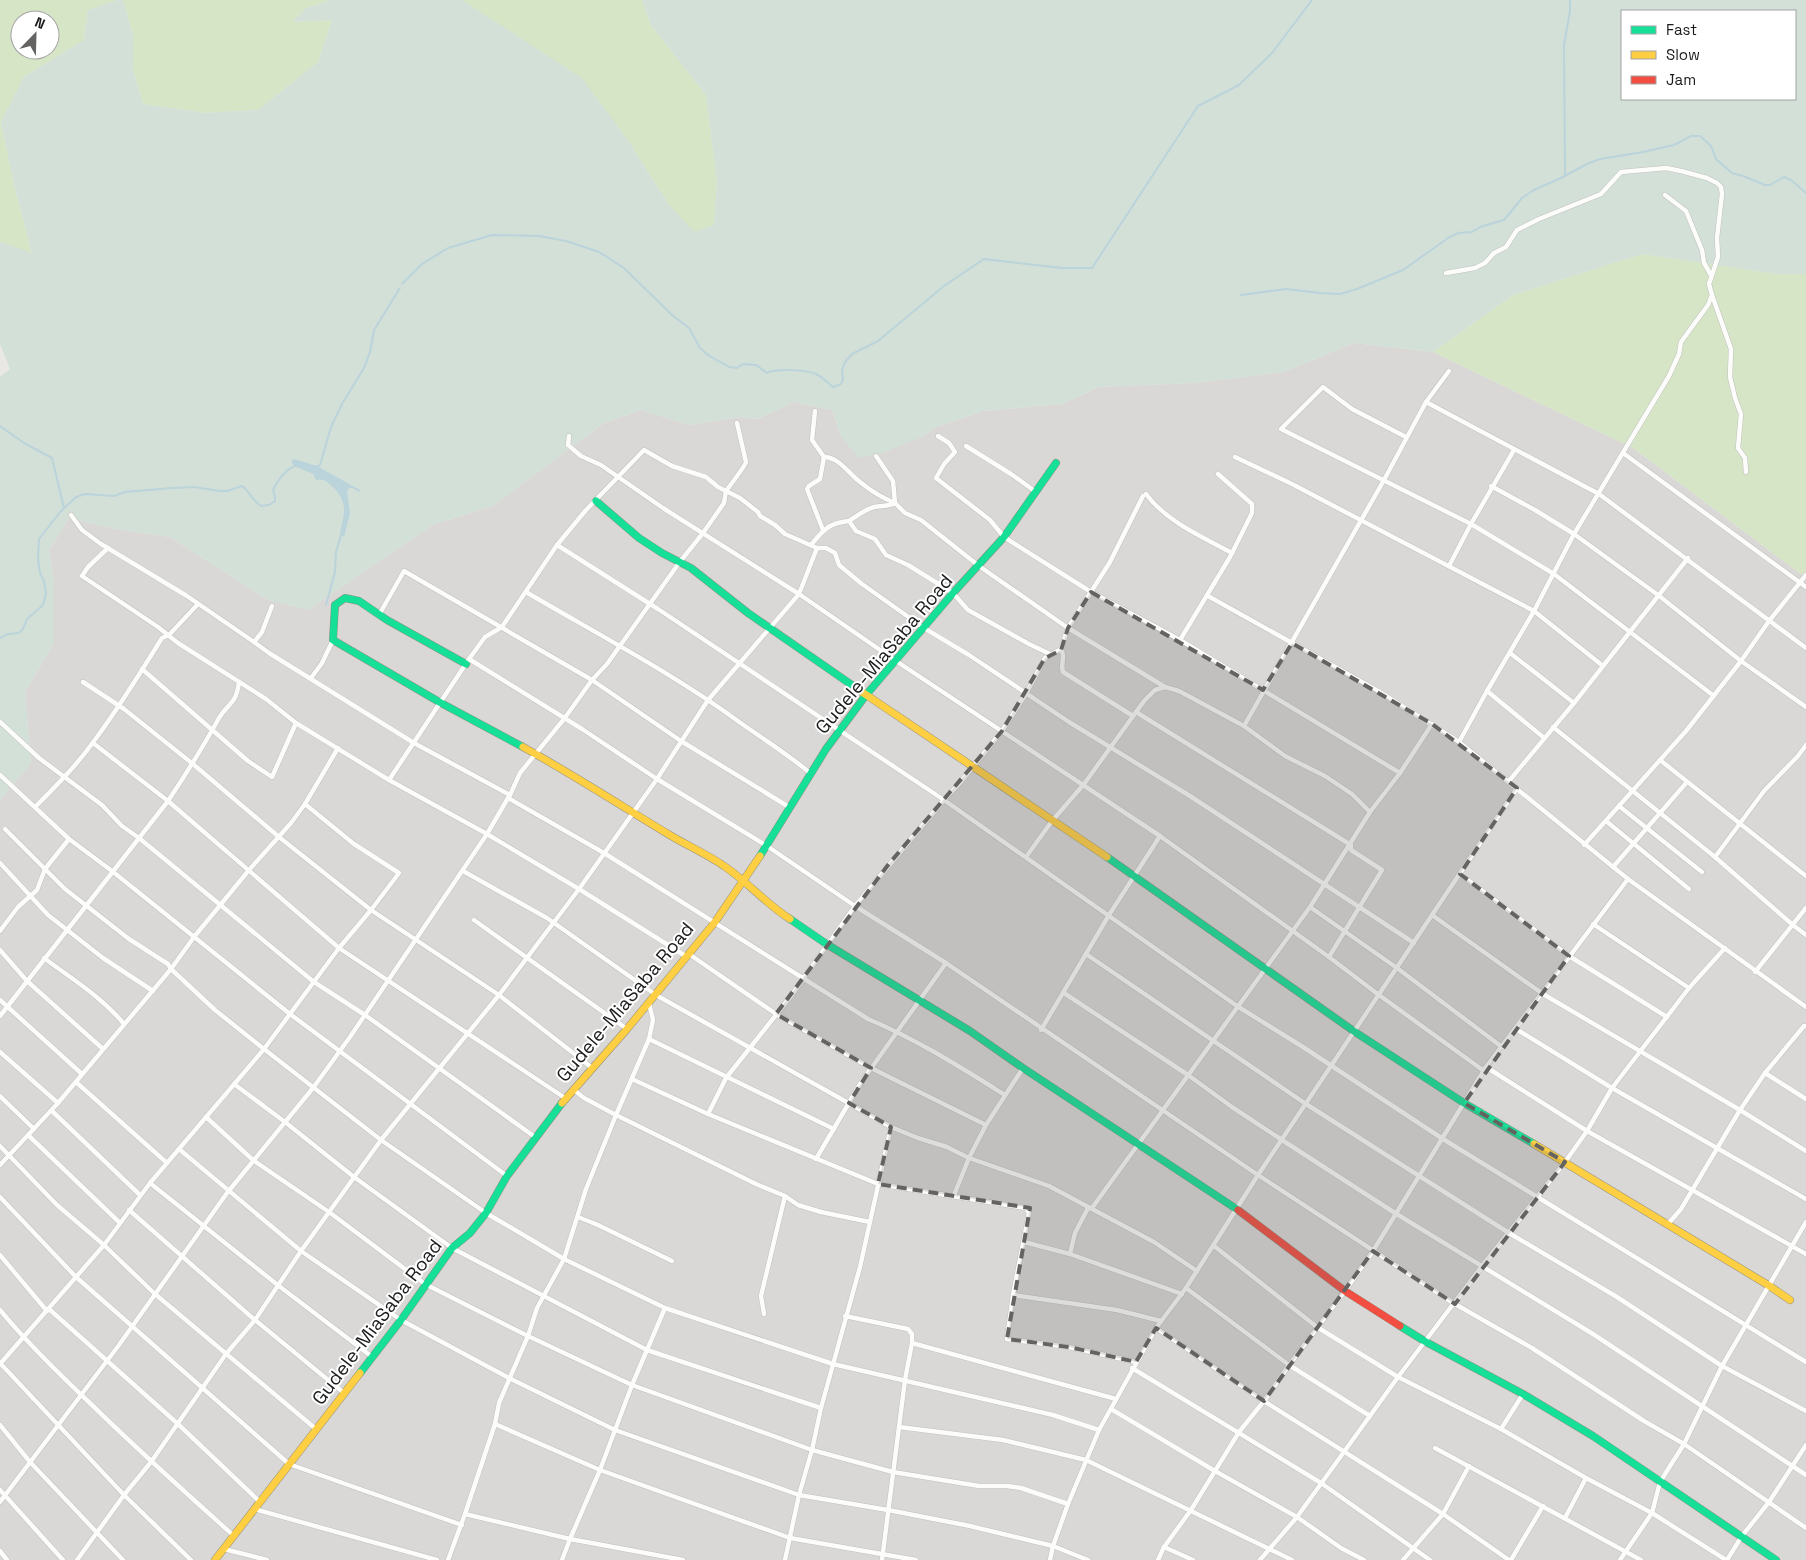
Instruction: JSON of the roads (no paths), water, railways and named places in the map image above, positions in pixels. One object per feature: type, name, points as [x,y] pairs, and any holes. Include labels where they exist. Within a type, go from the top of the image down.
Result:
[{"type":"street","points":[[1446,273],[1476,268],[1485,263],[1494,253],[1506,247],[1517,230],[1601,194],[1621,172],[1666,168],[1707,178],[1717,183],[1721,188],[1722,194],[1717,238],[1718,256],[1709,284],[1731,349],[1730,377],[1741,414],[1738,448],[1745,458],[1746,472]]},
{"type":"street","points":[[1665,195],[1686,211],[1702,250],[1704,263],[1711,275]]},
{"type":"street","points":[[1459,742],[1534,611],[1574,534],[1669,376],[1680,354],[1681,342],[1685,334],[1708,305],[1712,295]]},
{"type":"street","points":[[1244,726],[1384,480],[1426,402],[1450,371]]},
{"type":"street","points":[[1406,437],[1352,409],[1323,387],[1281,429],[1471,524],[1554,574],[1714,696]]},
{"type":"street","points":[[1426,402],[1599,494],[1688,558],[1806,648]]},
{"type":"street","points":[[815,411],[812,440],[824,458],[820,478],[808,486],[807,489],[823,530]]},
{"type":"street","points":[[0,1502],[107,1361],[228,1190],[313,1088],[487,834],[520,773],[564,719],[592,680],[621,646],[724,503],[726,491],[745,467],[746,462],[737,423]]},
{"type":"street","points":[[569,436],[568,445],[581,456],[601,465],[799,594],[896,661],[1084,784],[1160,836],[1379,995],[1485,1069],[1586,1131],[1806,1254]]},
{"type":"street","points":[[938,436],[949,443],[955,452],[944,464],[936,478],[990,520],[1004,537],[1090,592],[1180,640],[1400,773]]},
{"type":"street","points":[[966,446],[1012,474],[1036,492]]},
{"type":"street","points":[[389,780],[467,661],[485,638],[502,627],[557,545],[644,450],[672,466],[706,477],[740,498],[760,516],[785,534],[835,553],[839,565],[862,584],[924,628],[969,655],[1111,748],[1190,796],[1414,943]]},
{"type":"street","points":[[1449,566],[1491,486],[1514,450]]},
{"type":"street","points":[[1623,453],[1806,586]]},
{"type":"street","points":[[876,456],[893,481],[894,503]]},
{"type":"street","points":[[824,458],[828,457],[838,463],[860,482],[894,503],[905,513],[921,520],[979,566],[1068,628],[1165,686],[1179,691],[1244,726],[1285,756],[1325,776],[1352,794],[1370,812]]},
{"type":"street","points":[[1235,458],[1292,484],[1534,611],[1603,666]]},
{"type":"street","name":"Gudele-MiaSaba Road","points":[[215,1560],[371,1356],[401,1320],[452,1248],[470,1233],[486,1213],[507,1176],[565,1098],[656,995],[715,922],[767,846],[810,773],[866,695],[953,593],[1004,537],[1056,463]]},
{"type":"street","points":[[1180,640],[1208,596],[1252,514],[1252,504],[1218,474]]},
{"type":"street","points":[[1491,486],[1536,510],[1574,534],[1658,595],[1741,661],[1806,707]]},
{"type":"street","points":[[1232,553],[1181,525],[1156,507],[1145,495],[1110,562],[1068,628],[1062,649],[1064,655],[1063,672],[1351,844]]},
{"type":"street","points":[[596,501],[639,538],[679,563],[691,568],[734,603],[1133,876],[1355,1032],[1464,1104],[1565,1162],[1790,1300]]},
{"type":"street","points":[[811,545],[823,530],[838,522],[849,521],[868,509],[878,506],[890,506],[894,503]]},
{"type":"street","points":[[71,515],[82,530],[108,548],[414,743],[509,796],[604,853],[868,1018],[950,1060],[1005,1095]]},
{"type":"street","points":[[849,521],[856,531],[875,539],[886,555],[908,565],[953,593],[968,610],[1050,654]]},
{"type":"street","points":[[557,545],[650,604],[944,800],[1237,1006],[1443,1139],[1806,1362]]},
{"type":"street","points":[[108,548],[88,567],[82,576],[158,626],[178,643],[266,699],[296,723],[389,780],[487,834],[688,955],[776,1014],[871,1068],[986,1125]]},
{"type":"street","points":[[77,1560],[124,1495],[151,1462],[226,1354],[255,1320],[301,1251],[381,1140],[499,995],[579,889],[657,779],[708,700],[799,594],[818,548]]},
{"type":"street","points":[[1509,781],[1543,737],[1574,703],[1688,558]]},
{"type":"street","points":[[379,615],[404,571],[592,680],[681,741],[789,807]]},
{"type":"street","points":[[1584,845],[1714,696],[1769,621],[1806,575]]},
{"type":"street","points":[[526,592],[621,646],[722,708],[795,760],[810,773]]},
{"type":"street","points":[[1208,596],[1378,690],[1459,742],[1628,879],[1806,1007]]},
{"type":"street","points":[[311,678],[322,663],[333,640],[335,605],[345,598],[359,601],[379,615],[467,661],[582,728],[657,779],[767,846],[855,906],[946,963],[1053,1038],[1163,1109],[1258,1176],[1455,1304],[1532,1348],[1684,1444],[1806,1528]]},
{"type":"street","points":[[35,807],[64,777],[93,742],[119,706],[162,638],[168,635],[198,604]]},
{"type":"street","points":[[254,642],[262,632],[272,606]]},
{"type":"street","points":[[333,640],[441,703],[535,753],[632,813],[714,859],[744,881],[776,910],[828,945],[970,1031],[1238,1210],[1345,1291],[1426,1342],[1523,1394],[1593,1436],[1776,1560]]},
{"type":"street","points":[[708,1114],[726,1078],[804,978],[855,906],[944,800],[960,784],[1002,731],[1046,658],[1050,654],[1062,649]]},
{"type":"street","points":[[1510,653],[1574,703]]},
{"type":"street","points":[[142,669],[248,761],[272,777],[296,723]]},
{"type":"street","points":[[83,682],[119,706],[193,764],[279,837],[371,910],[499,995],[592,1067]]},
{"type":"street","points":[[0,1016],[112,870],[168,801],[193,764],[220,716],[233,703],[238,682]]},
{"type":"street","points":[[1026,857],[1052,821],[1084,784],[1135,714],[1155,690],[1165,686]]},
{"type":"street","points":[[1487,691],[1543,737]]},
{"type":"street","points":[[0,722],[39,758],[102,806],[122,826],[314,982],[365,1014],[535,1137]]},
{"type":"street","points":[[1070,1254],[1074,1233],[1088,1208],[1092,1208],[1310,907],[1370,812],[1400,773],[1432,724]]},
{"type":"street","points":[[1553,727],[1714,857],[1806,935]]},
{"type":"street","points":[[93,742],[168,801],[339,948],[565,1098]]},
{"type":"street","points":[[1714,857],[1764,791],[1798,756],[1806,745]]},
{"type":"street","points":[[0,1165],[58,1104],[171,969],[194,937],[249,870],[279,837],[305,804],[338,748]]},
{"type":"street","points":[[1660,760],[1806,876]]},
{"type":"street","points":[[0,775],[69,840],[112,870],[290,1014],[507,1176]]},
{"type":"street","points":[[1613,867],[1687,782]]},
{"type":"street","points":[[1050,1560],[1068,1504],[1098,1430],[1156,1328],[1182,1294],[1238,1210],[1258,1176],[1517,788]]},
{"type":"street","points":[[191,1560],[124,1495],[0,1363],[104,1245],[140,1195],[264,1049],[339,948],[399,873],[354,844],[305,804]]},
{"type":"street","points":[[1619,806],[1702,872]]},
{"type":"street","points":[[1606,821],[1689,890]]},
{"type":"street","points":[[5,829],[65,889],[130,939],[168,964],[215,1010],[313,1088],[381,1140],[486,1213],[564,1259],[665,1308],[833,1364],[1053,1415],[1098,1430]]},
{"type":"street","points":[[1041,1031],[1109,915],[1160,836]]},
{"type":"street","points":[[0,931],[18,907],[37,890],[45,869],[69,840]]},
{"type":"street","points":[[1329,957],[1382,870],[1351,850],[1351,844]]},
{"type":"street","points":[[0,863],[48,915],[103,958],[153,991]]},
{"type":"street","points":[[463,870],[554,923],[656,995],[891,1127],[969,1158],[1049,1186],[1154,1242],[1197,1271]]},
{"type":"street","points":[[1460,874],[1570,956],[1667,1017]]},
{"type":"street","points":[[1158,1560],[1164,1547],[1191,1510],[1240,1432],[1373,1251],[1485,1069],[1628,879]]},
{"type":"street","points":[[1310,907],[1397,968],[1502,1047]]},
{"type":"street","points":[[1755,972],[1806,908]]},
{"type":"street","points":[[1432,915],[1543,994],[1806,1151]]},
{"type":"street","points":[[474,920],[627,1029]]},
{"type":"street","points":[[1593,924],[1689,988]]},
{"type":"street","points":[[1260,1560],[1322,1483],[1482,1266],[1565,1162],[1612,1088],[1689,988],[1725,948]]},
{"type":"street","points":[[0,950],[27,981],[103,1049]]},
{"type":"street","points":[[1086,954],[1306,1104],[1509,1233],[1617,1297],[1722,1366],[1806,1411]]},
{"type":"street","points":[[44,958],[90,991],[113,1011],[124,1024]]},
{"type":"street","points":[[816,1159],[871,1068],[946,963]]},
{"type":"street","points":[[1064,993],[1282,1140],[1395,1213],[1593,1334],[1806,1476]]},
{"type":"street","points":[[0,1000],[82,1074]]},
{"type":"street","points":[[448,1560],[462,1525],[495,1424],[499,1403],[528,1336],[537,1308],[564,1259],[586,1189],[649,1039],[653,1020],[649,1003]]},
{"type":"street","points":[[1668,1224],[1677,1216],[1716,1148],[1765,1073],[1804,1026],[1806,1026]]},
{"type":"street","points":[[1516,1029],[1612,1088],[1806,1199]]},
{"type":"street","points":[[649,1039],[834,1129]]},
{"type":"street","points":[[0,1052],[58,1104]]},
{"type":"street","points":[[954,1195],[969,1158],[986,1125],[1023,1068]]},
{"type":"street","points":[[1765,1073],[1806,1099]]},
{"type":"street","points":[[632,1079],[708,1114],[878,1184],[1026,1208],[1029,1213],[1013,1295],[1007,1339],[1069,1346],[1136,1362]]},
{"type":"street","points":[[76,1082],[167,1163]]},
{"type":"street","points":[[234,1084],[285,1122],[354,1178],[452,1248],[647,1350],[821,1408]]},
{"type":"street","points":[[573,1089],[584,1098],[616,1115],[756,1184],[786,1196],[798,1205],[821,1212],[870,1222]]},
{"type":"street","points":[[0,1096],[34,1129]]},
{"type":"street","points":[[52,1110],[140,1195]]},
{"type":"street","points":[[206,1117],[253,1160],[329,1212],[425,1284],[528,1336],[632,1385],[812,1450],[893,1472],[979,1486],[1014,1486],[1068,1504]]},
{"type":"street","points":[[785,1560],[821,1408],[860,1266],[891,1127]]},
{"type":"street","points":[[28,1135],[120,1223]]},
{"type":"street","points":[[0,1146],[57,1205],[104,1245],[155,1294],[316,1429]]},
{"type":"street","points":[[179,1149],[301,1251],[401,1320],[509,1378],[615,1430],[799,1495],[970,1526],[1053,1546],[1088,1560]]},
{"type":"street","points":[[150,1183],[279,1286],[371,1356]]},
{"type":"street","points":[[0,1196],[76,1277],[289,1464],[462,1525]]},
{"type":"street","points":[[764,1314],[761,1296],[786,1196]]},
{"type":"street","points":[[129,1210],[255,1320],[344,1393]]},
{"type":"street","points":[[578,1217],[593,1222],[672,1261]]},
{"type":"street","points":[[1620,1560],[1628,1551],[1652,1513],[1660,1482],[1684,1444],[1722,1366],[1806,1222]]},
{"type":"street","points":[[1024,1242],[1070,1254],[1182,1294]]},
{"type":"street","points":[[1214,1246],[1317,1327],[1398,1378],[1501,1429],[1652,1513],[1726,1560],[1769,1502],[1806,1445]]},
{"type":"street","points":[[0,1255],[48,1310],[178,1424],[260,1502]]},
{"type":"street","points":[[1186,1288],[1289,1365],[1370,1416]]},
{"type":"street","points":[[1013,1295],[1117,1310],[1161,1321]]},
{"type":"street","points":[[562,1560],[665,1308]]},
{"type":"street","points":[[0,1310],[23,1337],[81,1395],[151,1462],[234,1536]]},
{"type":"street","points":[[845,1316],[908,1329],[911,1332],[912,1343],[905,1380],[883,1558]]},
{"type":"street","points":[[1156,1328],[1264,1401],[1443,1514],[1510,1560],[1543,1506]]},
{"type":"street","points":[[912,1343],[1116,1399]]},
{"type":"street","points":[[1132,1368],[1322,1483],[1430,1560]]},
{"type":"street","points":[[1501,1429],[1523,1394]]},
{"type":"street","points":[[1111,1409],[1215,1472],[1296,1517],[1341,1548],[1364,1560]]},
{"type":"street","points":[[495,1424],[600,1470],[790,1538],[883,1558],[916,1560]]},
{"type":"street","points":[[0,1425],[30,1462],[123,1560]]},
{"type":"street","points":[[899,1427],[1003,1440],[1086,1460],[1191,1510],[1267,1550],[1292,1560]]},
{"type":"street","points":[[1436,1448],[1628,1551],[1641,1560]]},
{"type":"street","points":[[1403,1560],[1443,1514],[1469,1466]]},
{"type":"street","points":[[1565,1518],[1586,1478]]},
{"type":"street","points":[[0,1490],[63,1560]]},
{"type":"street","points":[[254,1509],[437,1560]]},
{"type":"street","points":[[465,1514],[570,1539],[683,1560]]},
{"type":"street","points":[[1164,1547],[1192,1560]]},
{"type":"street","points":[[224,1549],[266,1560]]},
{"type":"street","points":[[0,1551],[7,1560]]},
{"type":"water","points":[[294,459],[317,466],[360,490],[359,492],[349,488],[347,492],[350,513],[344,537],[340,534],[344,509],[338,493],[325,481],[316,480],[313,474],[294,466],[291,461]]},
{"type":"waterway","points":[[402,284],[422,264],[448,248],[492,235],[539,236],[566,241],[599,252],[624,268],[672,315],[689,328],[700,348],[729,367],[737,368],[743,364],[756,365],[767,373],[784,370],[806,371],[818,375],[833,387],[841,384],[843,379],[842,370],[845,362],[852,354],[878,341],[944,286],[984,259],[1062,268],[1092,268],[1198,106],[1239,85],[1272,53],[1312,0]]},
{"type":"waterway","points":[[1565,175],[1564,45],[1570,0]]},
{"type":"waterway","points":[[1241,295],[1286,289],[1340,294],[1357,289],[1403,270],[1458,233],[1472,232],[1480,227],[1504,220],[1522,198],[1534,190],[1589,163],[1600,159],[1674,145],[1691,136],[1700,136],[1711,146],[1716,159],[1732,173],[1765,185],[1770,185],[1784,177],[1791,180],[1806,193]]},
{"type":"waterway","points":[[316,467],[320,465],[331,427],[342,404],[364,368],[370,352],[374,330],[400,288]]},
{"type":"waterway","points":[[0,426],[24,443],[52,458],[64,508]]},
{"type":"waterway","points":[[0,638],[8,634],[19,633],[27,619],[43,605],[46,593],[38,558],[39,539],[60,512],[76,497],[85,494],[114,496],[125,492],[194,487],[227,491],[242,486],[261,506],[269,505],[275,501],[273,490],[277,483],[285,473],[295,466]]},
{"type":"waterway","points":[[326,605],[335,572],[336,552],[341,535]]}]
